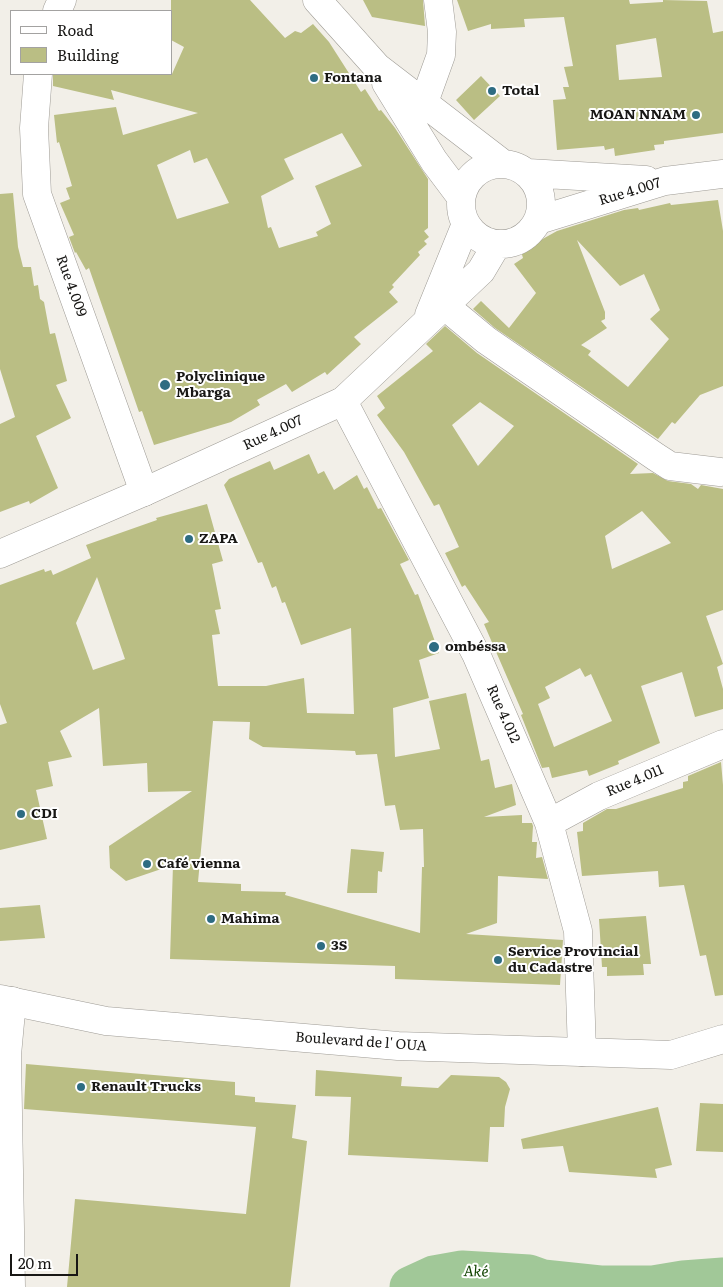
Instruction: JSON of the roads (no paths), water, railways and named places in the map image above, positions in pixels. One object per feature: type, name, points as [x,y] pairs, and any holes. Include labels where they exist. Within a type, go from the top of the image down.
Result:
[{"type":"main road","points":[[317,0],[377,67],[423,105],[502,163]]},
{"type":"main road","points":[[423,105],[441,55],[442,32],[438,0]]},
{"type":"main road","points":[[377,67],[434,161],[461,197]]},
{"type":"main road","name":"Rue 4.009","points":[[38,75],[34,128],[38,194],[144,492]]},
{"type":"main road","points":[[502,163],[516,166],[528,174],[536,183],[541,195],[542,208],[532,231],[522,239],[510,244],[497,244],[485,241],[474,234],[466,224],[461,211],[461,197],[466,184],[475,172],[488,165],[502,163]]},
{"type":"main road","points":[[528,174],[665,181]]},
{"type":"main road","name":"Rue 4.007","points":[[538,220],[665,181],[723,174]]},
{"type":"main road","points":[[466,224],[436,313],[491,344],[670,466],[720,472]]},
{"type":"main road","name":"Rue 4.007","points":[[0,554],[144,492],[344,401],[487,264],[497,244]]},
{"type":"main road","name":"Rue 4.012","points":[[344,401],[476,654],[549,823],[578,931],[582,1052]]},
{"type":"main road","name":"Rue 4.011","points":[[549,823],[599,796],[723,744]]},
{"type":"main road","points":[[6,1000],[11,1287]]},
{"type":"main road","name":"Boulevard de l' OUA","points":[[6,1000],[106,1021],[398,1046],[672,1055],[723,1039]]},
{"type":"main road","points":[[672,1055],[723,1060]]},
{"type":"waterway","name":"Aké","points":[[410,1287],[434,1276],[462,1271],[529,1275],[543,1280],[600,1286],[653,1286],[683,1281],[723,1278]]},
{"type":"place","name":"Fontana","points":[[314,78]]},
{"type":"place","name":"Total","points":[[492,91]]},
{"type":"place","name":"MOAN NNAM","points":[[696,115]]},
{"type":"place","name":"Polyclinique Mbarga","points":[[165,385]]},
{"type":"place","name":"ZAPA","points":[[189,539]]},
{"type":"place","name":"ombéssa","points":[[434,647]]},
{"type":"place","name":"CDI","points":[[21,814]]},
{"type":"place","name":"Café vienna","points":[[147,864]]},
{"type":"place","name":"Mahima","points":[[211,919]]},
{"type":"place","name":"3S","points":[[321,946]]},
{"type":"place","name":"Service Provincial du Cadastre","points":[[498,960]]},
{"type":"place","name":"Renault Trucks","points":[[81,1087]]}]
